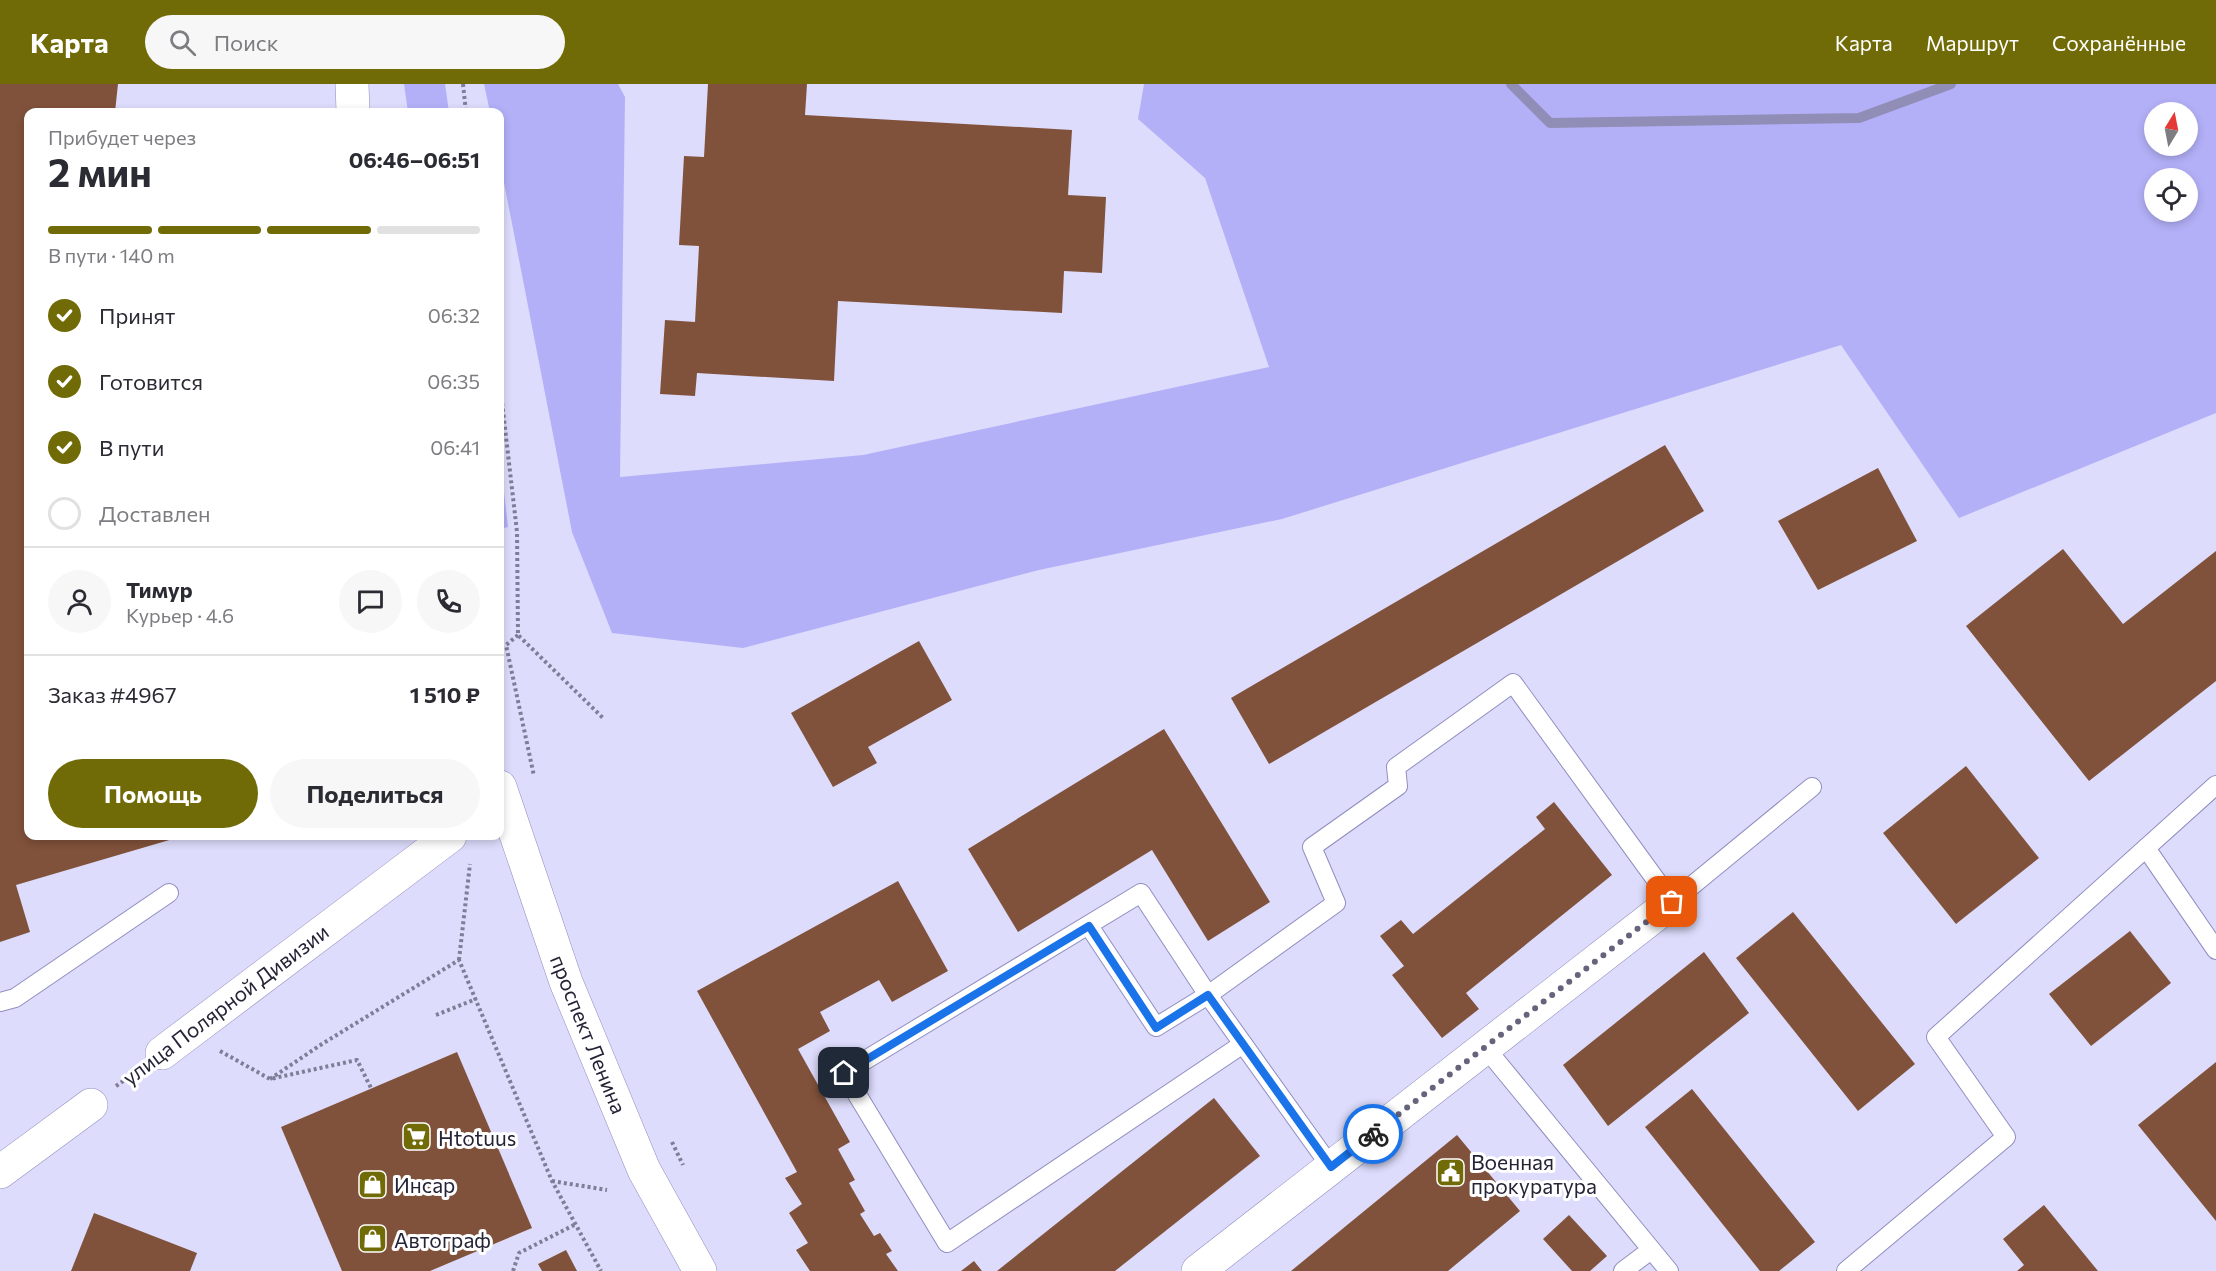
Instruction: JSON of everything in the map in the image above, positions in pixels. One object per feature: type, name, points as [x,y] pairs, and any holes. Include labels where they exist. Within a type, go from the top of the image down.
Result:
[{"type":"street","points":[[352,84],[353,108]]},
{"type":"street","name":"проспект Ленина","points":[[504,805],[566,982],[644,1170],[700,1271]]},
{"type":"street","name":"улица Полярной Дивизии","points":[[175,1043],[460,846]]},
{"type":"street","points":[[1198,1271],[1484,1046],[1672,902]]},
{"type":"street","points":[[0,1172],[91,1105]]},
{"type":"lane","points":[[1089,926],[1156,1028],[1208,995],[1336,903],[1312,847],[1398,786],[1396,767],[1513,684],[1672,902],[1812,787]]},
{"type":"lane","points":[[1846,1271],[2006,1137],[1936,1037],[2216,785]]},
{"type":"lane","points":[[2146,848],[2216,950]]},
{"type":"lane","points":[[0,1002],[15,998],[169,893]]},
{"type":"lane","points":[[1243,1044],[947,1243],[844,1073],[1141,893],[1208,995],[1331,1167]]},
{"type":"lane","points":[[1484,1046],[1669,1271]]},
{"type":"lane","points":[[1623,1271],[1651,1250]]},
{"type":"path","points":[[463,84],[466,108]]},
{"type":"path","points":[[504,420],[517,532],[518,635],[603,718]]},
{"type":"path","points":[[518,635],[506,645],[535,780]]},
{"type":"path","points":[[460,846],[459,960],[552,1181],[601,1271]]},
{"type":"path","points":[[270,1079],[322,1044],[459,960]]},
{"type":"path","points":[[436,1016],[476,999]]},
{"type":"path","points":[[175,1043],[270,1079],[357,1060],[372,1090]]},
{"type":"path","name":"улица Полярной Дивизии","points":[[91,1105],[175,1043]]},
{"type":"path","points":[[669,1136],[685,1168]]},
{"type":"path","points":[[552,1181],[607,1190]]},
{"type":"path","points":[[513,1271],[519,1253],[576,1224]]},
{"type":"shaded area","points":[[404,84],[445,84],[448,108],[407,108]]},
{"type":"shaded area","points":[[484,84],[618,84],[625,97],[620,477],[863,455],[1269,367],[1205,178],[1138,119],[1144,84],[2216,84],[2216,413],[1959,518],[1841,345],[1282,519],[1039,570],[743,648],[612,633],[572,532],[504,183],[504,108],[489,108]]},
{"type":"shaded area","points":[[504,492],[508,527],[504,528]]},
{"type":"building","points":[[0,84],[118,84],[115,108],[24,108],[24,840],[169,840],[16,885],[30,932],[0,942]]},
{"type":"building","points":[[708,84],[807,84],[805,115],[1072,130],[1068,195],[1106,197],[1102,273],[1064,271],[1062,313],[838,301],[834,381],[697,373],[695,396],[660,394],[665,320],[695,322],[699,246],[679,245],[684,156],[704,157]]},
{"type":"building","points":[[1665,445],[1704,511],[1269,764],[1231,698]]},
{"type":"building","points":[[1878,468],[1917,541],[1818,590],[1778,521]]},
{"type":"building","points":[[2063,549],[2123,624],[2216,551],[2216,681],[2089,781],[1966,626]]},
{"type":"building","points":[[919,641],[952,700],[868,747],[877,763],[833,787],[791,713]]},
{"type":"building","points":[[1164,729],[1270,902],[1208,941],[1152,850],[1018,932],[968,849]]},
{"type":"building","points":[[1966,766],[2039,858],[1956,924],[1883,833]]},
{"type":"building","points":[[1554,802],[1612,875],[1466,993],[1479,1009],[1442,1038],[1392,975],[1404,966],[1380,936],[1401,920],[1413,934],[1545,829],[1536,817]]},
{"type":"building","points":[[898,881],[948,971],[892,1002],[879,980],[820,1012],[830,1031],[798,1049],[850,1142],[838,1149],[855,1180],[849,1183],[865,1211],[860,1214],[874,1236],[880,1233],[892,1251],[886,1254],[898,1271],[810,1271],[796,1250],[808,1243],[789,1213],[802,1204],[785,1178],[797,1172],[697,991]]},
{"type":"building","points":[[1793,912],[1915,1064],[1858,1111],[1736,958]]},
{"type":"building","points":[[2130,931],[2171,983],[2091,1046],[2049,994]]},
{"type":"building","points":[[1704,952],[1749,1013],[1608,1126],[1563,1065]]},
{"type":"building","points":[[457,1052],[532,1228],[430,1271],[342,1271],[281,1127]]},
{"type":"building","points":[[2216,1062],[2216,1221],[2138,1125]]},
{"type":"building","points":[[1692,1089],[1815,1242],[1779,1271],[1760,1271],[1645,1127]]},
{"type":"building","points":[[1214,1098],[1260,1156],[1115,1271],[997,1271]]},
{"type":"building","name":"Военная прокуратура","points":[[1457,1135],[1520,1211],[1448,1271],[1291,1271]]},
{"type":"building","points":[[2044,1205],[2098,1271],[2017,1271],[2024,1265],[2003,1239]]},
{"type":"building","points":[[94,1213],[197,1253],[190,1271],[71,1271]]},
{"type":"building","points":[[1569,1215],[1607,1256],[1590,1271],[1572,1271],[1543,1239]]},
{"type":"building","points":[[566,1250],[577,1271],[542,1271],[538,1264]]},
{"type":"building","points":[[974,1261],[982,1271],[961,1271]]},
{"type":"waterway","points":[[1511,84],[1550,123],[1859,118],[1951,84]]},
{"type":"way so far","points":[[1373,1134],[1672,902]]},
{"type":"place","name":"Htotuus","points":[[417,1137]]},
{"type":"place","name":"Военная прокуратура","points":[[1450,1173]]},
{"type":"place","name":"Инсар","points":[[373,1184]]},
{"type":"place","name":"Автограф","points":[[373,1239]]},
{"type":"route","points":[[844,1073],[1089,926],[1156,1028],[1208,995],[1331,1167],[1373,1134]]}]
